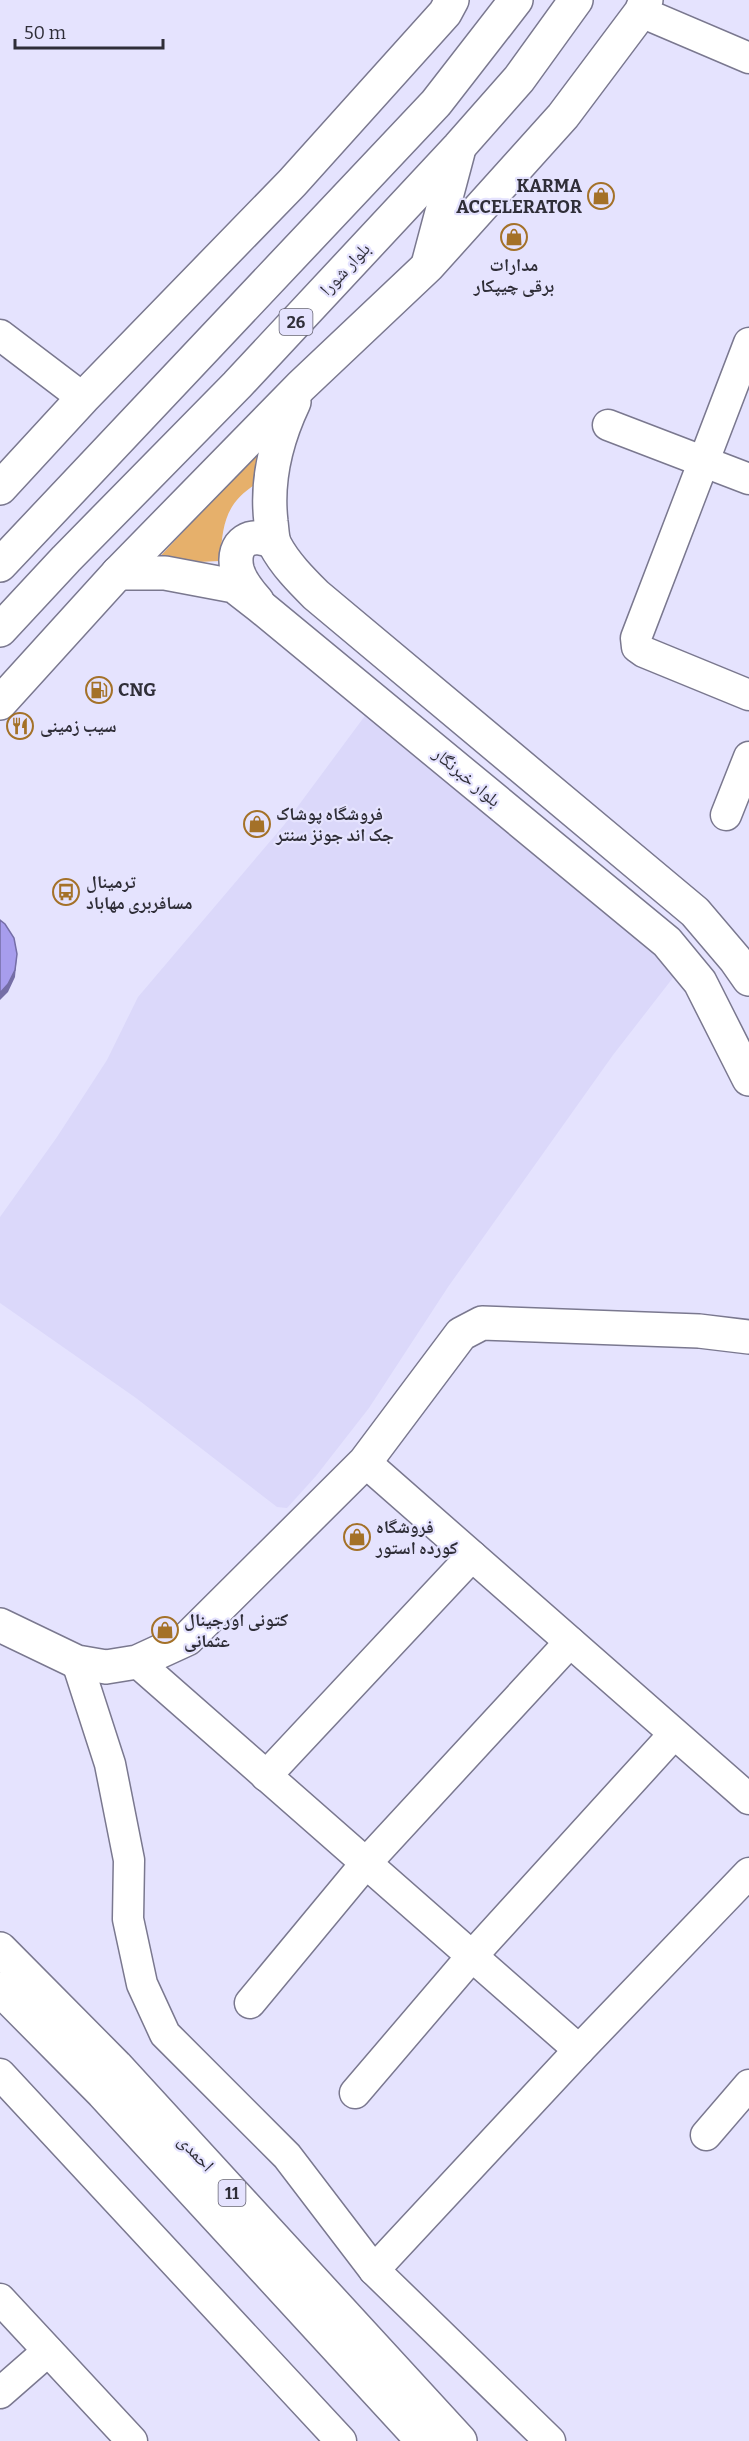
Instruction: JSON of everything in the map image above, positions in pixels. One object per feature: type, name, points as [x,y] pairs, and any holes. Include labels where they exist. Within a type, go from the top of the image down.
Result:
[{"type":"main road","points":[[0,488],[83,398],[292,183],[445,13],[452,0]]},
{"type":"main road","points":[[0,565],[436,103],[516,0]]},
{"type":"main road","name":"بلوار شورا","points":[[0,630],[237,384],[459,147],[519,79],[576,6]]},
{"type":"main road","points":[[0,703],[118,573],[301,386],[428,266],[563,116],[644,6]]},
{"type":"main road","points":[[428,266],[459,147]]},
{"type":"main road","points":[[274,543],[270,507],[272,470],[281,430],[301,386]]},
{"type":"main road","points":[[261,607],[245,586],[237,570],[238,552],[241,545],[247,539],[256,537],[264,537],[274,543],[295,574],[316,595],[695,912],[744,967]]},
{"type":"main road","name":"بلوار خبرنگار","points":[[118,573],[165,573],[234,586],[261,607],[667,942],[700,982],[749,1079]]},
{"type":"main road","points":[[0,1625],[77,1662],[106,1667],[137,1662],[187,1639],[365,1462],[461,1334],[482,1323],[699,1331],[745,1325]]},
{"type":"main road","name":"احمدی","points":[[0,1949],[116,2066],[460,2441]]},
{"type":"main road","name":"احمدی","points":[[0,1989],[103,2093],[423,2441]]},
{"type":"street","points":[[644,6],[749,58]]},
{"type":"street","points":[[0,335],[83,398]]},
{"type":"street","points":[[749,343],[636,638],[637,647],[644,652],[749,695]]},
{"type":"street","points":[[608,425],[749,479]]},
{"type":"street","points":[[726,814],[749,757]]},
{"type":"street","points":[[365,1462],[749,1799]]},
{"type":"street","points":[[266,1776],[472,1556]]},
{"type":"street","points":[[250,2003],[366,1863],[570,1642]]},
{"type":"street","points":[[77,1662],[110,1764],[129,1860],[128,1919],[142,1984],[165,2034],[287,2156],[374,2270],[550,2441]]},
{"type":"street","points":[[137,1662],[579,2050]]},
{"type":"street","points":[[355,2093],[472,1956],[674,1734]]},
{"type":"street","points":[[374,2270],[579,2050],[749,1873]]},
{"type":"street","points":[[0,2074],[341,2441]]},
{"type":"street","points":[[706,2135],[749,2085]]},
{"type":"street","points":[[0,2299],[126,2439]]},
{"type":"street","points":[[0,2393],[48,2351]]},
{"type":"shaded area","points":[[270,438],[261,481],[240,497],[228,514],[220,561],[153,564]]},
{"type":"shaded area","points":[[370,709],[679,970],[613,1055],[448,1287],[369,1408],[316,1476],[287,1508],[277,1507],[136,1398],[0,1303],[0,1217],[57,1137],[107,1060],[138,997],[284,825]]},
{"type":"building","points":[[20,716],[25,721],[21,729],[14,724]]},
{"type":"building","points":[[0,920],[14,938],[17,954],[15,970],[0,993]]},
{"type":"place","name":"KARMA ACCELERATOR","points":[[601,196]]},
{"type":"place","name":"مدارات برقی چیپکار","points":[[514,237]]},
{"type":"place","name":"CNG","points":[[99,690]]},
{"type":"place","name":"سیب زمینی","points":[[20,726]]},
{"type":"place","name":"فروشگاه پوشاک جک اند جونز سنتر","points":[[257,824]]},
{"type":"place","name":"ترمینال مسافربری مهاباد","points":[[66,892]]},
{"type":"place","name":"فروشگاه کورده استور","points":[[357,1537]]},
{"type":"place","name":"کتونی اورجینال عثمانی","points":[[165,1630]]}]
